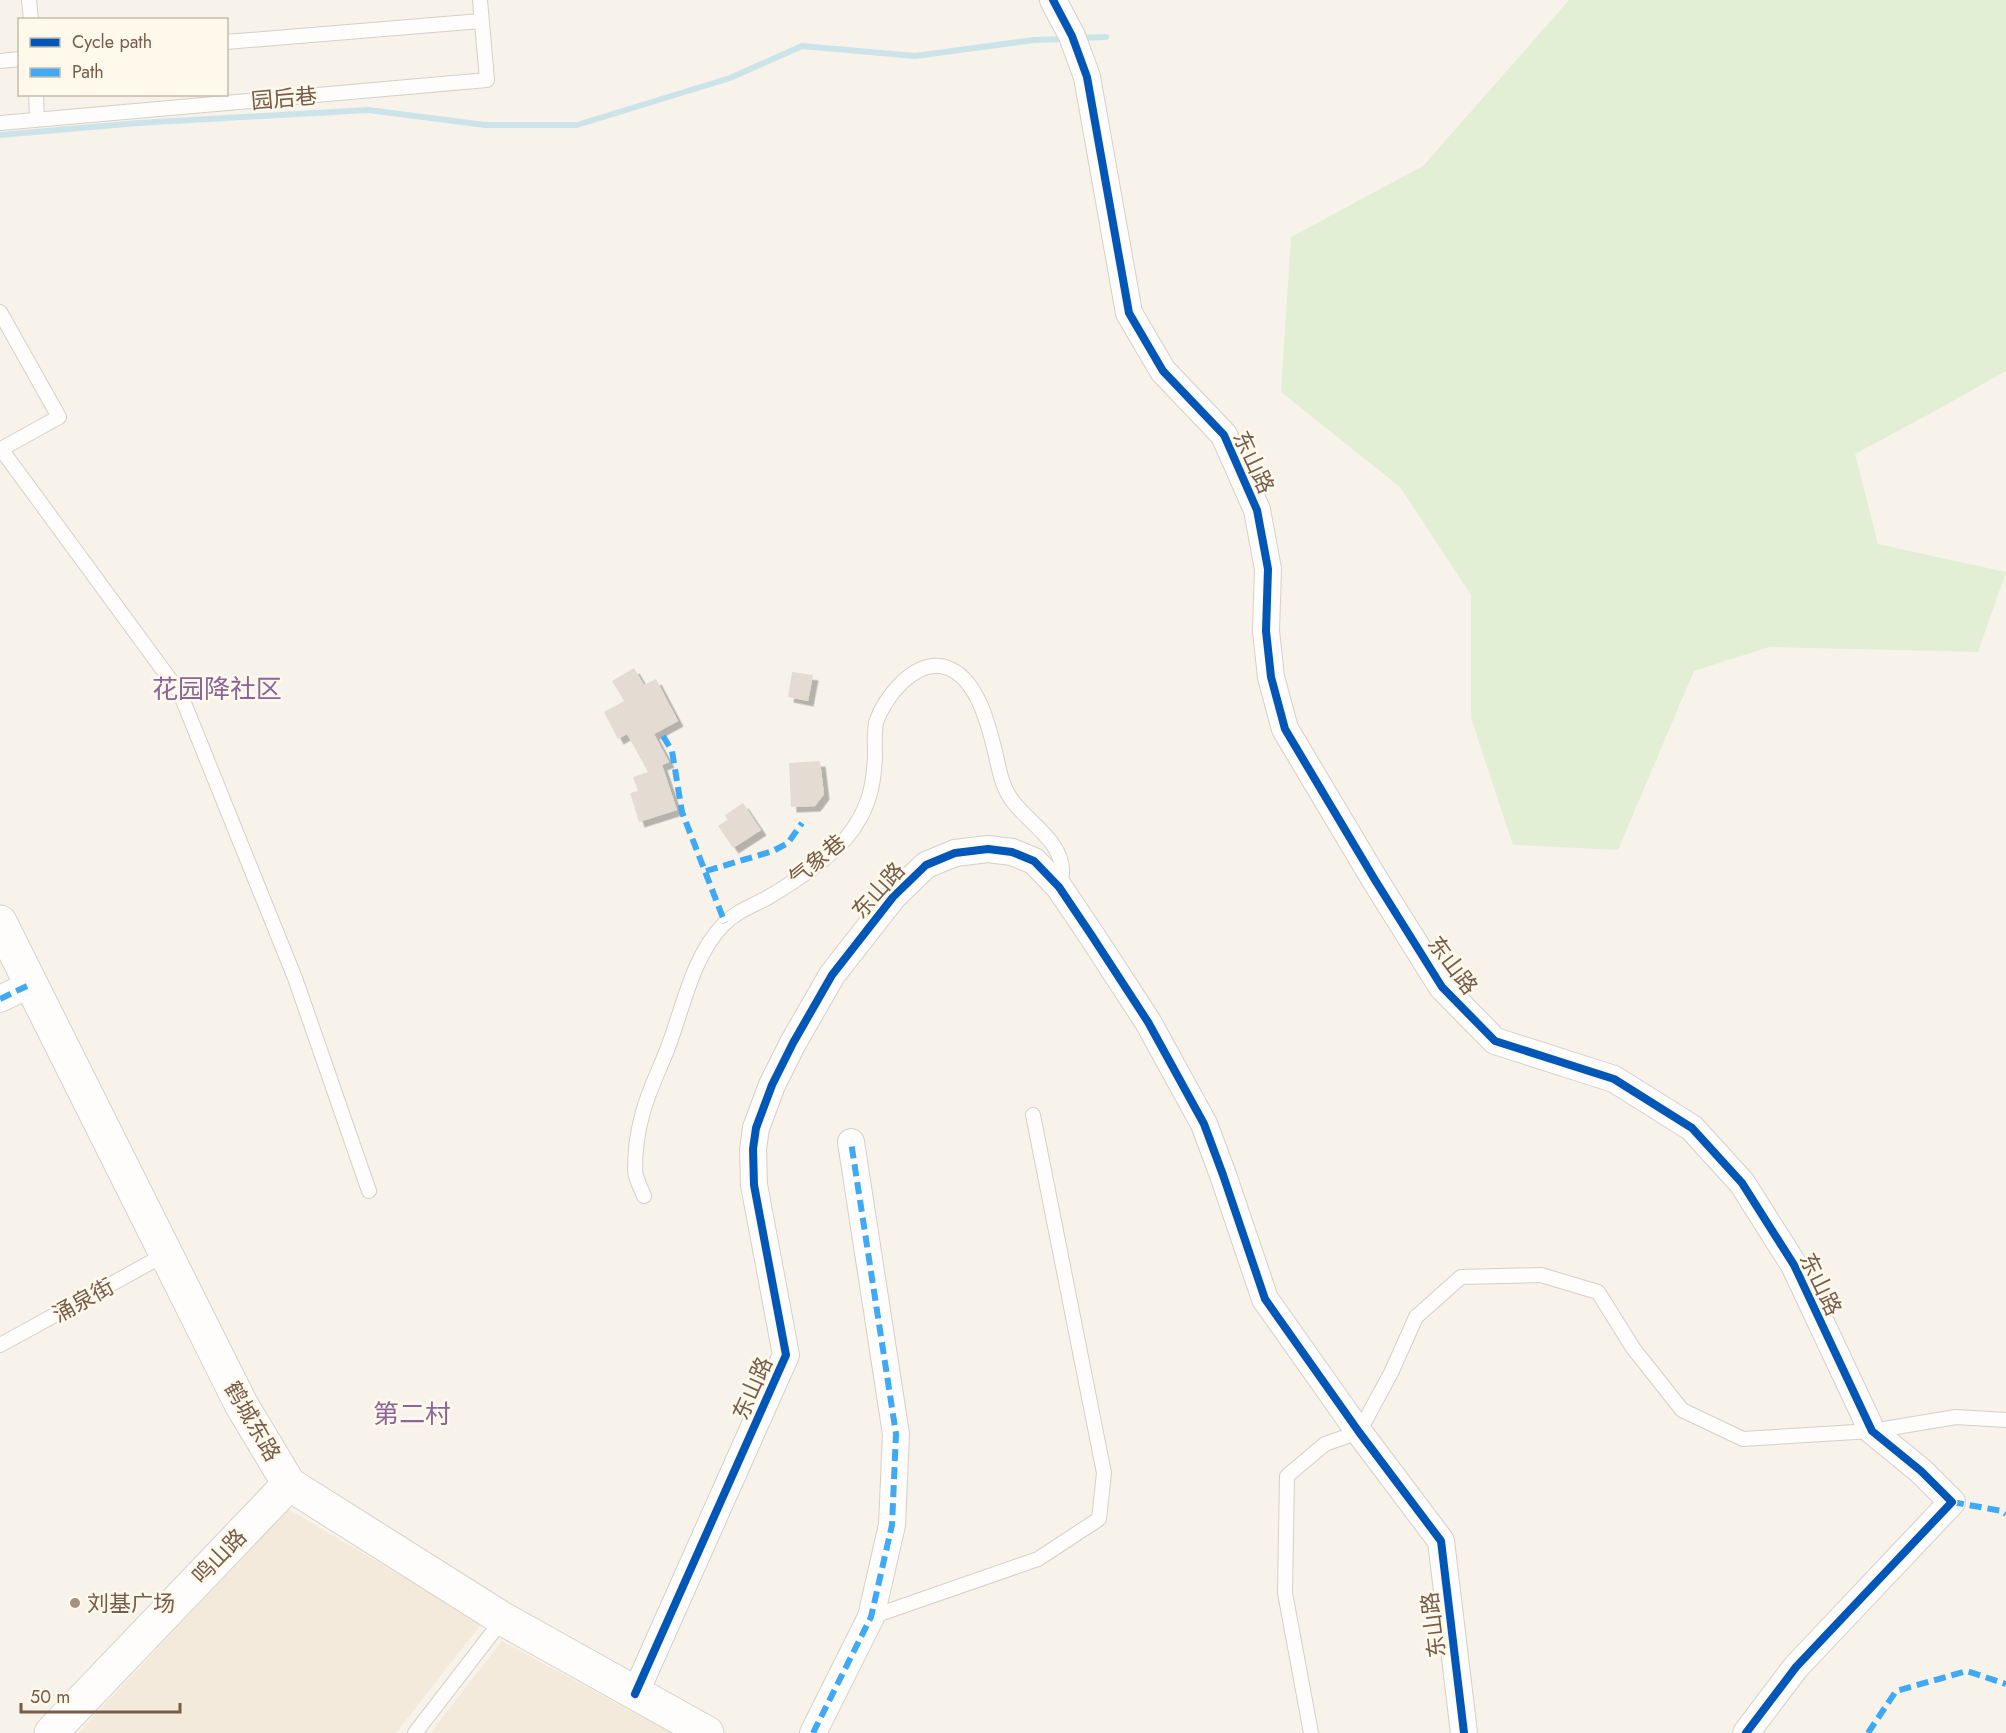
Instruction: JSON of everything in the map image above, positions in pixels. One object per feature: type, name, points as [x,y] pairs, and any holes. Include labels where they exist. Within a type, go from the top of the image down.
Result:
[{"type":"street","name":"东山路","points":[[1053,0],[1075,44],[1087,77],[1129,313],[1163,371],[1224,435],[1257,510],[1268,569],[1266,631],[1271,677],[1285,729],[1375,880],[1442,987],[1495,1041],[1614,1079],[1692,1128],[1742,1183],[1794,1265],[1872,1431],[1922,1471],[1952,1502],[1796,1667],[1746,1733]]},
{"type":"street","name":"东山路","points":[[635,1694],[786,1356],[754,1185],[753,1149],[756,1128],[771,1085],[832,975],[893,897],[926,865],[955,853],[988,849],[1012,852],[1034,861],[1059,887],[1148,1022],[1204,1124],[1265,1299],[1359,1432],[1441,1541],[1464,1733]]},
{"type":"street","name":"鹤城东路","points":[[0,922],[241,1404],[289,1484],[503,1619],[707,1733]]},
{"type":"street","points":[[0,999],[31,984]]},
{"type":"street","points":[[813,1733],[872,1617],[892,1525],[896,1434],[850,1142]]},
{"type":"street","name":"鸣山路","points":[[51,1733],[289,1484]]},
{"type":"lane","points":[[29,0],[31,18]]},
{"type":"lane","name":"园后巷","points":[[0,123],[487,80],[480,0]]},
{"type":"lane","points":[[228,42],[482,21]]},
{"type":"lane","points":[[0,61],[18,59]]},
{"type":"lane","points":[[36,96],[37,120]]},
{"type":"lane","points":[[0,312],[59,417],[1,449],[180,693],[295,978],[369,1191]]},
{"type":"lane","name":"气象巷","points":[[644,1196],[634,1173],[641,1119],[692,978],[702,957],[715,934],[725,923],[794,881],[846,838],[866,810],[874,774],[876,724],[892,691],[917,670],[939,665],[953,669],[980,702],[1001,778],[1011,799],[1054,846],[1060,858],[1062,873],[1059,887]]},
{"type":"lane","points":[[872,1617],[1038,1559],[1099,1519],[1104,1473],[1033,1114]]},
{"type":"lane","name":"涌泉街","points":[[0,1345],[166,1254]]},
{"type":"lane","points":[[1311,1733],[1286,1593],[1287,1476],[1325,1444],[1359,1432],[1391,1373],[1416,1317],[1461,1277],[1541,1275],[1598,1292],[1633,1348],[1682,1410],[1743,1439],[1872,1431],[1956,1417],[2006,1420]]},
{"type":"lane","points":[[415,1733],[503,1619]]},
{"type":"shaded area","points":[[288,1509],[482,1623],[396,1733],[78,1733]]},
{"type":"shaded area","points":[[502,1641],[671,1733],[430,1733]]},
{"type":"green space","points":[[1569,0],[2006,0],[2006,371],[1855,454],[1878,544],[2006,572],[1978,652],[1769,647],[1694,671],[1618,850],[1513,845],[1471,718],[1471,595],[1400,487],[1281,392],[1291,237],[1423,166]]},
{"type":"building","points":[[634,668],[644,685],[656,679],[678,721],[654,734],[669,762],[662,765],[677,810],[639,822],[630,793],[638,791],[633,777],[648,772],[627,734],[618,739],[604,712],[624,701],[612,681]]},
{"type":"building","points":[[792,672],[813,675],[808,701],[788,697]]},
{"type":"building","points":[[820,761],[824,794],[815,806],[791,807],[789,763]]},
{"type":"building","points":[[743,803],[761,830],[733,848],[718,826],[727,820],[725,815]]},
{"type":"waterway","points":[[1080,38],[1106,37]]},
{"type":"waterway","points":[[0,135],[138,123],[368,110],[485,125],[577,125],[730,78],[802,46],[915,56],[1034,40],[1066,39]]},
{"type":"marked path","points":[[663,736],[672,751],[682,812],[725,923]]},
{"type":"marked path","points":[[706,871],[773,851],[788,843],[802,823]]},
{"type":"marked path","points":[[0,999],[31,984]]},
{"type":"marked path","points":[[813,1733],[871,1617],[892,1525],[896,1434],[851,1142]]},
{"type":"marked path","points":[[1952,1502],[2002,1511],[2006,1514]]},
{"type":"marked path","points":[[1868,1733],[1896,1691],[1967,1671],[2006,1684]]},
{"type":"cycle path","points":[[1053,0],[1072,36],[1087,77],[1129,313],[1163,371],[1224,435],[1257,510],[1268,569],[1266,631],[1271,677],[1285,729],[1375,880],[1442,987],[1495,1041],[1614,1079],[1692,1128],[1742,1183],[1794,1265],[1872,1431],[1921,1471],[1952,1502],[1796,1667],[1746,1733]]},
{"type":"cycle path","points":[[635,1694],[786,1355],[754,1185],[753,1149],[756,1128],[772,1085],[832,975],[893,897],[926,865],[955,853],[988,849],[1012,852],[1034,861],[1059,887],[1092,936],[1148,1022],[1204,1124],[1265,1299],[1359,1432],[1441,1541],[1464,1733]]},
{"type":"place","name":"刘基广场","points":[[75,1603]]},
{"type":"district","name":"花园降社区","points":[[217,689]]},
{"type":"district","name":"第二村","points":[[412,1414]]}]
